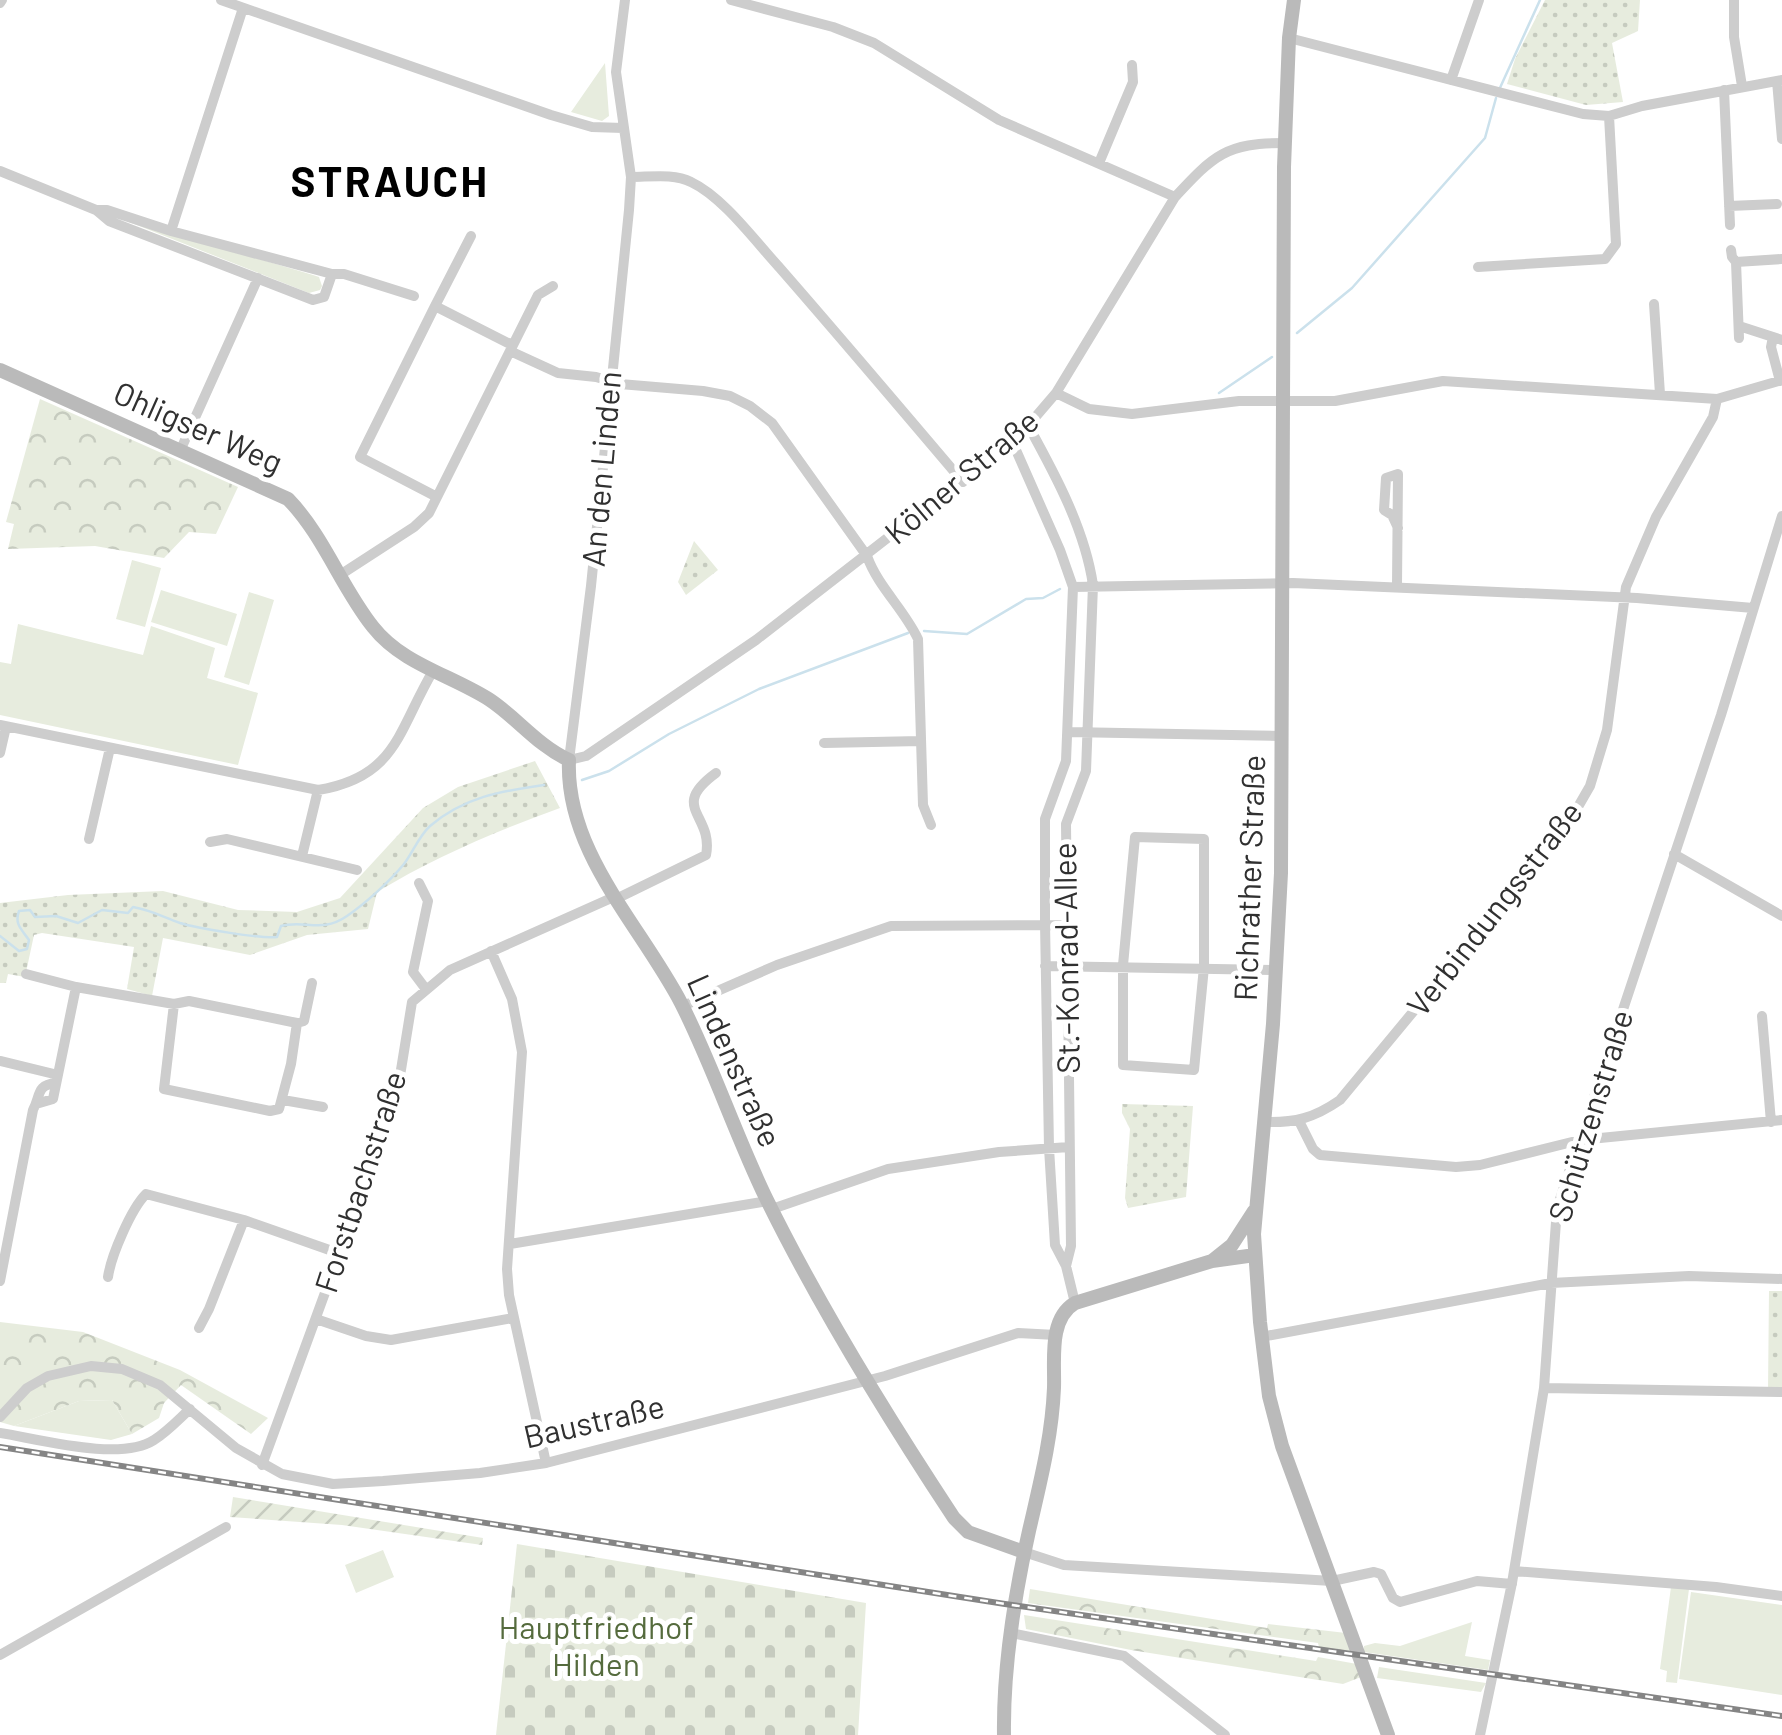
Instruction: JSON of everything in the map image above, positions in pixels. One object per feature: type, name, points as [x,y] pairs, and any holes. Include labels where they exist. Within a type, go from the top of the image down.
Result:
[{"type":"main road","name":"Richrather Straße","points":[[1294,0],[1284,142],[1282,736],[1276,970],[1255,1256],[1269,1396],[1282,1446],[1388,1735]]},
{"type":"main road","name":"Ohligser Weg","points":[[0,370],[288,499],[388,644],[488,698],[549,750],[569,760]]},
{"type":"main road","name":"Lindenstraße","points":[[569,760],[568,790],[574,818],[588,848],[683,1006],[770,1205],[868,1381],[954,1518],[968,1532],[1031,1555]]},
{"type":"main road","points":[[1212,1261],[1232,1245],[1256,1206]]},
{"type":"main road","points":[[1232,1245],[1244,1247],[1255,1256]]},
{"type":"main road","points":[[1004,1735],[1004,1686],[1011,1634],[1031,1555],[1052,1426],[1056,1335],[1061,1316],[1075,1303],[1212,1261],[1255,1256]]},
{"type":"street","points":[[220,0],[552,116],[592,127],[622,128]]},
{"type":"street","name":"An den Linden","points":[[569,760],[591,586],[631,177],[616,60],[624,0]]},
{"type":"street","points":[[731,0],[866,40],[999,120],[1175,197]]},
{"type":"street","points":[[1451,80],[1479,0]]},
{"type":"street","points":[[1734,0],[1734,36],[1742,86]]},
{"type":"street","points":[[171,230],[243,8]]},
{"type":"street","points":[[1289,38],[1583,114],[1609,116],[1780,80],[1782,138]]},
{"type":"street","points":[[1098,163],[1133,82],[1132,65]]},
{"type":"street","points":[[1724,90],[1730,225]]},
{"type":"street","points":[[1478,267],[1605,259],[1616,244],[1609,116]]},
{"type":"street","name":"Kölner Straße","points":[[569,760],[586,756],[756,640],[1029,427],[1056,393],[1175,197],[1197,173],[1233,147],[1284,142]]},
{"type":"street","points":[[0,170],[96,210],[109,222],[318,300],[324,297],[332,274]]},
{"type":"street","points":[[631,177],[674,177],[689,180],[706,191],[866,366],[963,482]]},
{"type":"street","points":[[1730,206],[1778,204]]},
{"type":"street","points":[[96,210],[414,296]]},
{"type":"street","points":[[436,497],[360,458],[470,236]]},
{"type":"street","points":[[1056,393],[1108,414],[1226,402],[1335,401],[1443,381],[1717,399],[1781,381],[1771,347],[1777,338],[1739,332],[1736,262],[1731,250]]},
{"type":"street","points":[[1736,262],[1782,259]]},
{"type":"street","points":[[180,451],[258,278]]},
{"type":"street","points":[[340,575],[414,527],[428,513],[538,295],[553,286]]},
{"type":"street","points":[[1654,304],[1660,394]]},
{"type":"street","points":[[435,306],[552,372],[730,396],[772,423],[867,556],[874,574],[918,639],[923,806],[931,826]]},
{"type":"street","name":"Verbindungsstraße","points":[[1264,1122],[1299,1122],[1340,1100],[1567,826],[1590,786],[1607,730],[1623,597],[1656,517],[1707,429],[1717,399]]},
{"type":"street","name":"St.-Konrad-Allee","points":[[1029,427],[1089,556],[1094,585],[1085,777],[1066,824],[1071,1246],[1066,1266]]},
{"type":"street","name":"St.-Konrad-Allee","points":[[1012,441],[1073,587],[1066,762],[1045,814],[1045,966],[1054,1245],[1066,1266],[1075,1303]]},
{"type":"street","name":"Schützenstraße","points":[[1480,1735],[1512,1584],[1544,1388],[1557,1208],[1782,516]]},
{"type":"street","points":[[1397,586],[1398,528]]},
{"type":"street","points":[[1073,587],[1397,586],[1753,608]]},
{"type":"street","points":[[0,753],[3,726],[318,790],[375,770],[393,750],[433,671]]},
{"type":"street","points":[[1068,732],[1282,736]]},
{"type":"street","points":[[824,743],[921,741]]},
{"type":"street","points":[[89,839],[110,748]]},
{"type":"street","points":[[420,883],[428,901],[414,972],[425,988],[450,970],[706,855],[708,845],[693,798],[697,786],[716,772]]},
{"type":"street","points":[[302,856],[318,790]]},
{"type":"street","points":[[1135,837],[1204,839],[1204,967],[1194,1070],[1123,1065],[1124,965],[1135,837]]},
{"type":"street","points":[[210,842],[227,839],[356,870]]},
{"type":"street","points":[[1674,854],[1782,916]]},
{"type":"street","points":[[683,1006],[778,965],[891,926],[1066,925]]},
{"type":"street","points":[[491,951],[512,999],[522,1052],[506,1268],[546,1463]]},
{"type":"street","points":[[1045,966],[1276,970]]},
{"type":"street","points":[[26,974],[76,988],[174,1004],[189,1000],[296,1023],[304,1022],[312,983]]},
{"type":"street","points":[[0,1281],[36,1104],[53,1099],[76,988]]},
{"type":"street","name":"Forstbachstraße","points":[[262,1465],[390,1115],[412,1002],[425,988]]},
{"type":"street","points":[[174,1004],[164,1088],[270,1111],[279,1109],[284,1100],[296,1023]]},
{"type":"street","points":[[1299,1122],[1313,1149],[1320,1154],[1456,1167],[1580,1140],[1777,1121],[1762,1016]]},
{"type":"street","points":[[1,1061],[57,1080]]},
{"type":"street","points":[[284,1100],[323,1107]]},
{"type":"street","points":[[510,1244],[770,1205],[888,1169],[1070,1146]]},
{"type":"street","points":[[108,1277],[127,1228],[146,1194],[244,1220],[338,1253]]},
{"type":"street","points":[[199,1328],[244,1220]]},
{"type":"street","points":[[1261,1337],[1552,1284],[1689,1276],[1782,1279]]},
{"type":"street","points":[[316,1318],[366,1336],[390,1340],[514,1318]]},
{"type":"street","name":"Baustraße","points":[[0,1417],[28,1388],[48,1376],[91,1366],[122,1370],[150,1380],[236,1448],[262,1465],[298,1480],[333,1484],[480,1473],[546,1463],[868,1381],[1018,1332],[1056,1335]]},
{"type":"street","points":[[1544,1388],[1782,1392]]},
{"type":"street","points":[[3,1433],[106,1450],[136,1447],[153,1441],[190,1409]]},
{"type":"street","points":[[0,1655],[226,1527]]},
{"type":"street","points":[[1031,1555],[1064,1565],[1332,1582],[1374,1572],[1380,1574],[1393,1598],[1408,1602],[1477,1581],[1512,1584]]},
{"type":"street","points":[[1514,1571],[1782,1596]]},
{"type":"street","points":[[1011,1634],[1124,1656],[1225,1735]]},
{"type":"green space","points":[[1545,0],[1640,0],[1638,31],[1612,43],[1623,102],[1586,105],[1507,84],[1515,59]]},
{"type":"green space","points":[[605,63],[609,116],[602,121],[571,112]]},
{"type":"green space","points":[[114,216],[319,277],[322,286],[309,293]]},
{"type":"green space","points":[[40,399],[238,487],[216,534],[189,532],[164,558],[95,546],[8,549],[14,524],[6,522]]},
{"type":"green space","points":[[694,541],[718,570],[686,595],[678,582]]},
{"type":"green space","points":[[132,560],[161,568],[145,627],[116,619]]},
{"type":"green space","points":[[161,590],[237,614],[227,646],[151,622]]},
{"type":"green space","points":[[249,592],[274,600],[249,685],[224,677]]},
{"type":"green space","points":[[18,624],[143,655],[151,626],[215,648],[207,678],[258,693],[238,765],[0,715],[0,662],[11,664]]},
{"type":"green space","points":[[535,761],[560,808],[466,846],[377,892],[368,929],[307,935],[250,955],[163,938],[152,996],[127,989],[134,947],[42,933],[34,935],[25,977],[8,974],[6,983],[0,983],[0,903],[163,891],[238,910],[297,912],[340,898],[423,808],[458,787]]},
{"type":"green space","points":[[1122,1104],[1193,1106],[1186,1197],[1128,1208],[1125,1198],[1130,1129]]},
{"type":"green space","points":[[1769,1291],[1782,1291],[1782,1389],[1768,1389]]},
{"type":"green space","points":[[0,1322],[83,1332],[180,1370],[268,1418],[251,1434],[181,1385],[164,1403],[159,1418],[132,1434],[112,1400],[79,1401],[14,1426],[0,1422]]},
{"type":"green space","points":[[112,1400],[132,1434],[111,1440],[14,1426],[79,1401]]},
{"type":"green space","points":[[233,1497],[483,1538],[482,1545],[342,1525],[230,1517]]},
{"type":"green space","name":"Hauptfriedhof Hilden","points":[[517,1544],[866,1603],[858,1735],[496,1735]]},
{"type":"green space","points":[[383,1550],[394,1577],[356,1593],[345,1565]]},
{"type":"green space","points":[[1671,1587],[1689,1589],[1677,1683],[1666,1682],[1667,1671],[1660,1669]]},
{"type":"green space","points":[[1030,1589],[1267,1628],[1268,1624],[1346,1633],[1353,1652],[1319,1647],[1318,1643],[1028,1603]]},
{"type":"green space","points":[[1691,1592],[1782,1605],[1782,1695],[1679,1679]]},
{"type":"green space","points":[[1024,1615],[1316,1661],[1318,1657],[1357,1664],[1361,1677],[1343,1684],[1131,1650],[1026,1629]]},
{"type":"green space","points":[[1472,1622],[1465,1656],[1490,1660],[1488,1670],[1364,1652],[1364,1646],[1400,1646]]},
{"type":"green space","points":[[1379,1667],[1486,1683],[1481,1692],[1377,1678]]},
{"type":"waterway","points":[[1499,90],[1540,0]]},
{"type":"waterway","points":[[1297,333],[1352,288],[1485,138],[1496,98]]},
{"type":"waterway","points":[[1219,393],[1272,357]]},
{"type":"waterway","points":[[924,631],[967,634],[1026,599],[1043,598],[1060,589]]},
{"type":"waterway","points":[[582,780],[609,771],[669,734],[759,689],[908,633]]},
{"type":"waterway","points":[[0,936],[19,951],[27,949],[29,940],[17,920],[19,911],[30,910],[35,917],[56,916],[78,923],[102,910],[128,913],[133,907],[188,925],[269,937],[277,937],[281,926],[290,924],[329,924],[347,916],[384,885],[404,864],[426,830],[443,816],[484,797],[544,785]]},
{"type":"railway","points":[[0,1447],[1005,1604],[1782,1716]]},
{"type":"district","name":"STRAUCH","points":[[390,182]]}]
